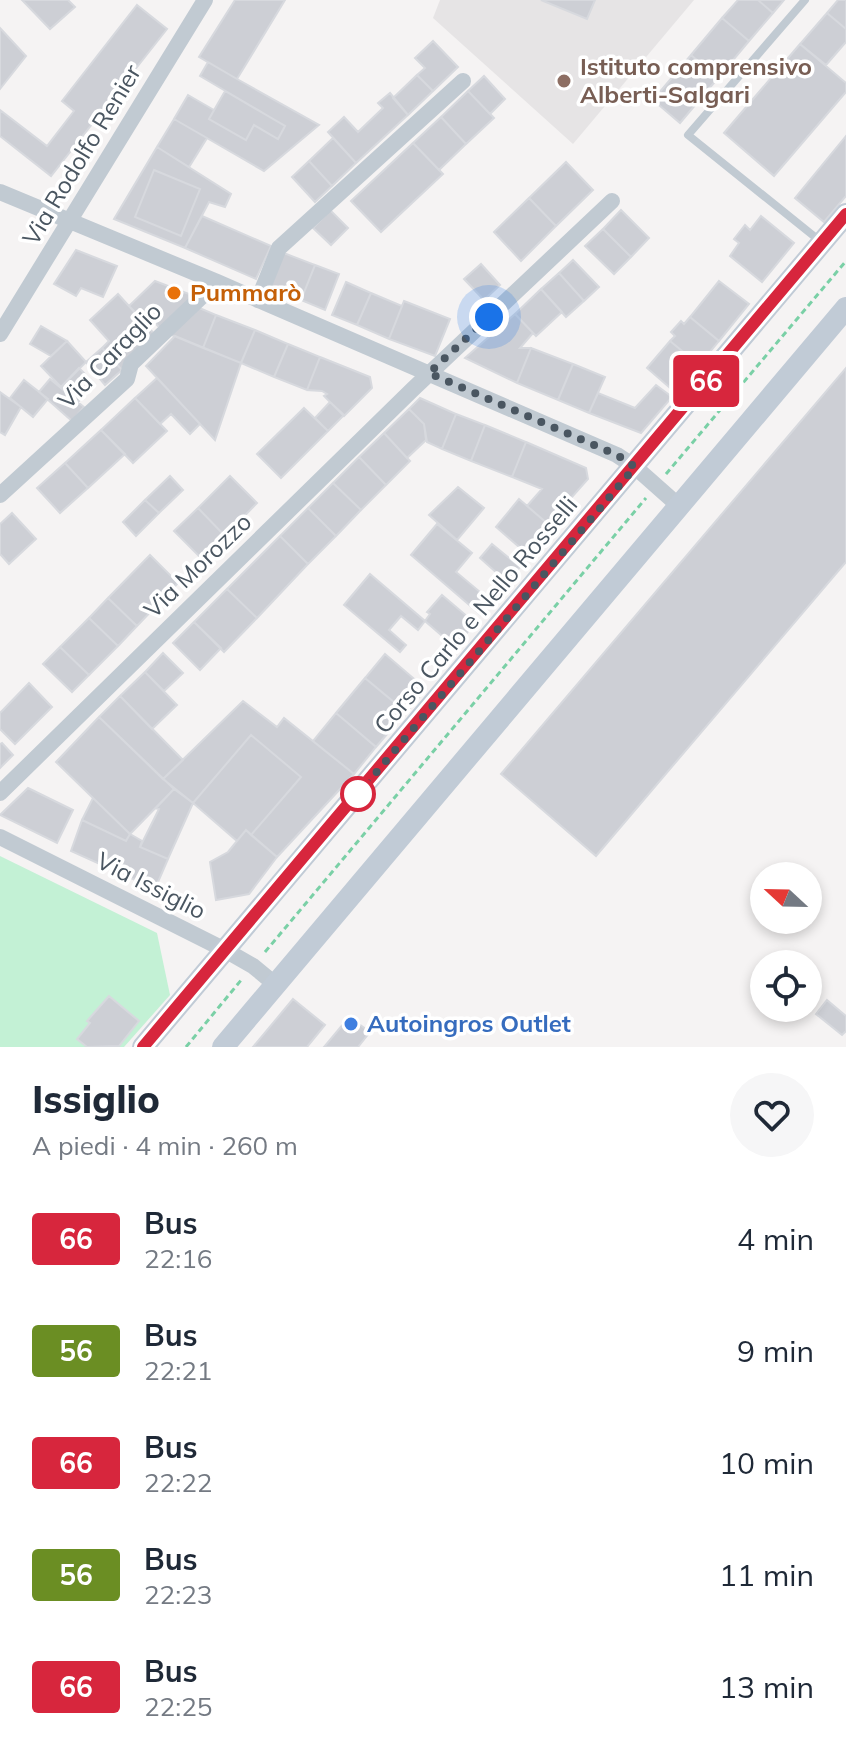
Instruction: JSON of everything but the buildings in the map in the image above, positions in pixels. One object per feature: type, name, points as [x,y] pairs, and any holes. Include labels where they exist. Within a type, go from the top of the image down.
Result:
[{"type":"street","name":"Via Rodolfo Renier","points":[[1,330],[205,0]]},
{"type":"street","points":[[258,300],[279,248],[463,81]]},
{"type":"street","points":[[0,192],[617,455],[679,506]]},
{"type":"street","points":[[429,373],[612,201]]},
{"type":"street","name":"Corso Carlo e Nello Rosselli","points":[[143,1047],[846,214]]},
{"type":"street","name":"Via Caraglio","points":[[0,495],[127,379],[131,364],[217,282]]},
{"type":"street","points":[[223,1047],[846,308]]},
{"type":"street","name":"Via Morozzo","points":[[0,793],[429,373]]},
{"type":"street","name":"Via Issiglio","points":[[0,837],[225,950],[253,966],[276,985]]},
{"type":"lane","points":[[805,0],[688,135],[821,243]]},
{"type":"path","points":[[186,1047],[846,261]]},
{"type":"shaded area","name":"Istituto comprensivo Alberti-Salgari","points":[[440,0],[694,0],[573,144],[433,18]]},
{"type":"green space","points":[[0,856],[157,933],[170,995],[124,1047],[0,1047]]},
{"type":"bus line","name":"66","points":[[143,1047],[846,214]]},
{"type":"place","name":"Istituto comprensivo Alberti-Salgari","points":[[564,81]]},
{"type":"place","name":"Pummarò","points":[[174,293]]},
{"type":"place","name":"Autoingros Outlet","points":[[351,1024]]},
{"type":"route","points":[[358,794],[635,467],[617,455],[429,373],[489,317]]}]
